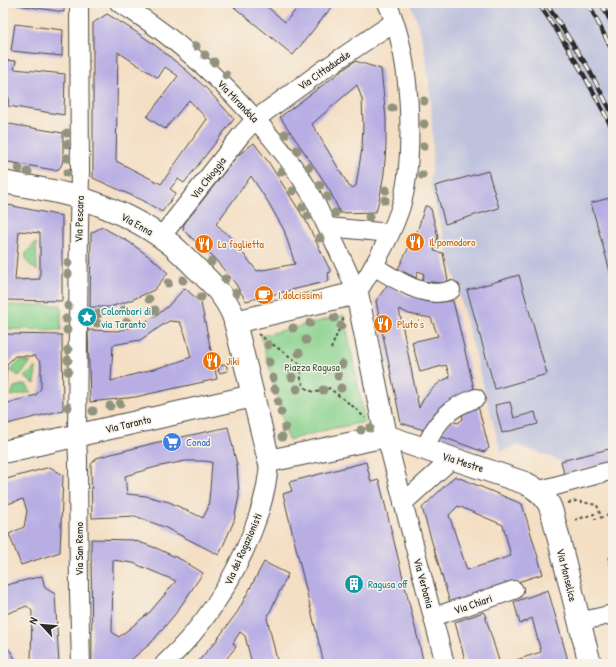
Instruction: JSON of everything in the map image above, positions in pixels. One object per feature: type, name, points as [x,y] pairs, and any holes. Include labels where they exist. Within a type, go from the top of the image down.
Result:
[{"type":"main road","name":"Via Enna","points":[[3,182],[80,198],[126,216],[161,237],[188,260],[215,287],[229,306],[236,322]]},
{"type":"main road","points":[[357,294],[386,436],[269,461],[236,322],[357,294]]},
{"type":"main road","name":"Via Taranto","points":[[3,452],[253,396]]},
{"type":"main road","name":"Via Mestre","points":[[386,436],[525,483],[538,491]]},
{"type":"main road","name":"Via Monselice","points":[[538,491],[547,501],[550,508],[588,654]]},
{"type":"main road","points":[[588,654],[594,656],[602,664]]},
{"type":"street","name":"Via Pescara","points":[[77,435],[78,234],[80,198],[79,3]]},
{"type":"street","name":"Via Mirandola","points":[[119,3],[147,20],[200,64],[214,76],[256,119],[280,148],[304,182],[328,228]]},
{"type":"street","points":[[357,294],[374,266],[399,212],[405,192],[408,172],[409,115],[406,77],[401,49],[387,3]]},
{"type":"street","name":"Via Cittaducale","points":[[256,119],[323,70],[394,22]]},
{"type":"street","name":"Via Chioggia","points":[[161,237],[241,135],[256,119]]},
{"type":"street","points":[[357,294],[328,228],[390,233]]},
{"type":"street","points":[[374,266],[416,289],[439,293],[445,293],[451,290]]},
{"type":"street","points":[[425,449],[431,436],[448,413],[476,398]]},
{"type":"street","name":"Via San Remo","points":[[77,435],[81,664]]},
{"type":"street","name":"Via Verbania","points":[[386,436],[445,664]]},
{"type":"street","points":[[403,503],[453,458]]},
{"type":"street","name":"Via dei Rogazionisti","points":[[164,664],[181,648],[210,612],[222,596],[233,575],[259,514],[267,486],[269,461]]},
{"type":"street","points":[[538,491],[613,470]]},
{"type":"street","name":"Via Chiari","points":[[433,617],[514,590]]},
{"type":"street","points":[[579,622],[613,614]]},
{"type":"path","points":[[331,349],[344,315]]},
{"type":"path","points":[[258,334],[303,366],[301,379],[303,385],[308,390],[319,392],[325,391],[329,388],[355,408],[369,423]]},
{"type":"path","points":[[568,503],[576,500],[597,505],[601,517]]},
{"type":"path","points":[[575,520],[594,514],[595,519],[613,514]]},
{"type":"shaded area","points":[[411,3],[613,3],[613,448],[561,461],[517,445],[501,452],[430,184],[433,150],[431,102],[422,38]],"holes":[[[488,171],[499,209],[446,224],[435,187]],[[510,402],[514,418],[535,412],[538,424],[503,433],[496,405]]]},
{"type":"green space","points":[[36,242],[37,271],[26,261],[26,253]]},
{"type":"green space","points":[[3,305],[61,305],[61,330],[3,329]]},
{"type":"green space","name":"Piazza Ragusa","points":[[344,315],[365,422],[288,440],[261,336]]},
{"type":"green space","points":[[20,361],[31,362],[19,376],[10,370]]},
{"type":"green space","points":[[36,367],[35,384],[24,377]]},
{"type":"green space","points":[[26,384],[31,392],[11,396],[14,387]]},
{"type":"building","points":[[17,3],[64,3],[64,12],[17,5]]},
{"type":"building","points":[[229,3],[263,3],[285,22],[302,3],[335,3],[293,55]]},
{"type":"building","points":[[107,14],[151,42],[206,88],[234,119],[184,183],[178,179],[170,189],[176,193],[162,212],[144,201],[93,178],[93,23]],"holes":[[[118,52],[158,78],[165,67],[178,76],[147,117],[165,129],[189,100],[207,119],[161,184],[116,161]]]},
{"type":"building","points":[[15,24],[63,30],[62,56],[11,51]]},
{"type":"building","points":[[3,60],[16,61],[14,69],[65,74],[64,115],[8,106],[9,97],[3,96]]},
{"type":"building","points":[[355,61],[381,69],[386,119],[386,146],[384,173],[376,212],[340,213],[331,193],[320,175],[280,117]],"holes":[[[357,85],[362,99],[362,148],[356,186],[352,188],[349,186],[312,124]]]},
{"type":"building","points":[[3,123],[63,133],[63,159],[59,169],[54,170],[3,161]]},
{"type":"building","points":[[254,143],[269,163],[306,221],[331,272],[328,273],[329,281],[246,301],[235,283],[214,258],[183,230],[184,224],[237,156]],"holes":[[[251,176],[284,230],[295,264],[257,271],[230,237],[216,224]]]},
{"type":"building","points":[[488,171],[499,208],[445,224],[435,186]]},
{"type":"building","points":[[613,197],[613,282],[591,203]]},
{"type":"building","points":[[3,204],[62,216],[62,301],[3,300]],"holes":[[[19,231],[40,233],[40,279],[15,280]]]},
{"type":"building","points":[[425,206],[431,209],[438,237],[434,251],[443,253],[448,281],[442,283],[422,281],[424,274],[418,271],[416,278],[398,269],[418,229]]},
{"type":"building","points":[[102,227],[129,242],[154,260],[168,273],[154,290],[129,301],[110,307],[90,307],[91,233]]},
{"type":"building","points":[[519,275],[547,374],[495,389],[467,290]]},
{"type":"building","points":[[388,284],[408,296],[439,301],[453,301],[474,393],[427,431],[401,423],[376,301]],"holes":[[[399,309],[409,314],[431,318],[438,336],[412,342],[420,372],[446,365],[450,377],[440,382],[433,388],[423,400],[419,408]]]},
{"type":"building","points":[[185,288],[201,303],[217,379],[135,397],[90,402],[88,330],[117,331],[137,326],[156,316]],"holes":[[[169,321],[180,322],[191,357],[111,381],[113,345],[140,340]]]},
{"type":"building","points":[[3,334],[62,335],[63,410],[3,425]],"holes":[[[15,356],[35,356],[41,363],[41,388],[36,395],[5,404],[7,364]]]},
{"type":"building","points":[[226,364],[228,371],[219,373],[218,366]]},
{"type":"building","points":[[510,402],[514,418],[535,412],[538,424],[502,433],[495,405]]},
{"type":"building","points":[[478,406],[489,448],[484,452],[440,436],[451,421],[458,423],[463,419],[462,413]]},
{"type":"building","points":[[228,427],[237,465],[239,496],[234,521],[219,555],[164,527],[135,516],[92,518],[91,465],[96,458],[154,443]],"holes":[[[185,461],[212,462],[208,508],[203,518],[169,502],[146,496],[127,494],[125,476],[156,467]]]},
{"type":"building","points":[[613,448],[613,462],[564,474],[561,461]]},
{"type":"building","name":"Ragusa off","points":[[366,462],[371,482],[379,480],[424,664],[324,664],[283,494],[292,491],[289,482]]},
{"type":"building","points":[[50,467],[63,475],[60,552],[21,565],[9,534],[24,527],[27,511],[23,499],[4,505],[3,480]]},
{"type":"building","points":[[455,476],[522,504],[543,574],[450,603],[422,508]],"holes":[[[458,506],[503,525],[511,556],[467,570],[449,515]]]},
{"type":"building","points":[[91,539],[133,540],[156,548],[182,560],[203,573],[176,613],[151,643],[126,664],[92,664]],"holes":[[[113,560],[133,563],[176,581],[150,612],[119,637],[112,632]]]},
{"type":"building","points":[[613,556],[613,574],[608,558]]},
{"type":"building","points":[[264,562],[288,574],[267,618],[278,664],[252,664],[245,636],[240,632],[233,643],[236,647],[222,664],[196,664],[216,641],[238,611]]},
{"type":"building","points":[[42,576],[45,588],[55,594],[59,664],[31,664],[32,611],[27,606],[3,615],[3,586]]},
{"type":"building","points":[[548,590],[569,664],[504,664],[541,652],[532,618],[520,624],[514,602]]},
{"type":"building","points":[[484,612],[500,664],[466,664],[455,622]]},
{"type":"building","points":[[3,643],[11,652],[18,664],[3,664]]},
{"type":"railway","points":[[538,3],[578,65],[613,130]]},
{"type":"railway","points":[[546,3],[587,66],[613,115]]},
{"type":"railway","points":[[588,3],[613,52]]},
{"type":"railway","points":[[601,3],[613,26]]},
{"type":"place","name":"Il pomodoro","points":[[415,242]]},
{"type":"place","name":"La foglietta","points":[[204,244]]},
{"type":"place","name":"I dolcissimi","points":[[264,295]]},
{"type":"place","name":"Colombari di via Taranto","points":[[87,317]]},
{"type":"place","name":"Pluto's","points":[[383,324]]},
{"type":"place","name":"Jiki","points":[[212,361]]},
{"type":"place","name":"Conad","points":[[172,442]]},
{"type":"place","name":"Ragusa off","points":[[354,584]]}]
